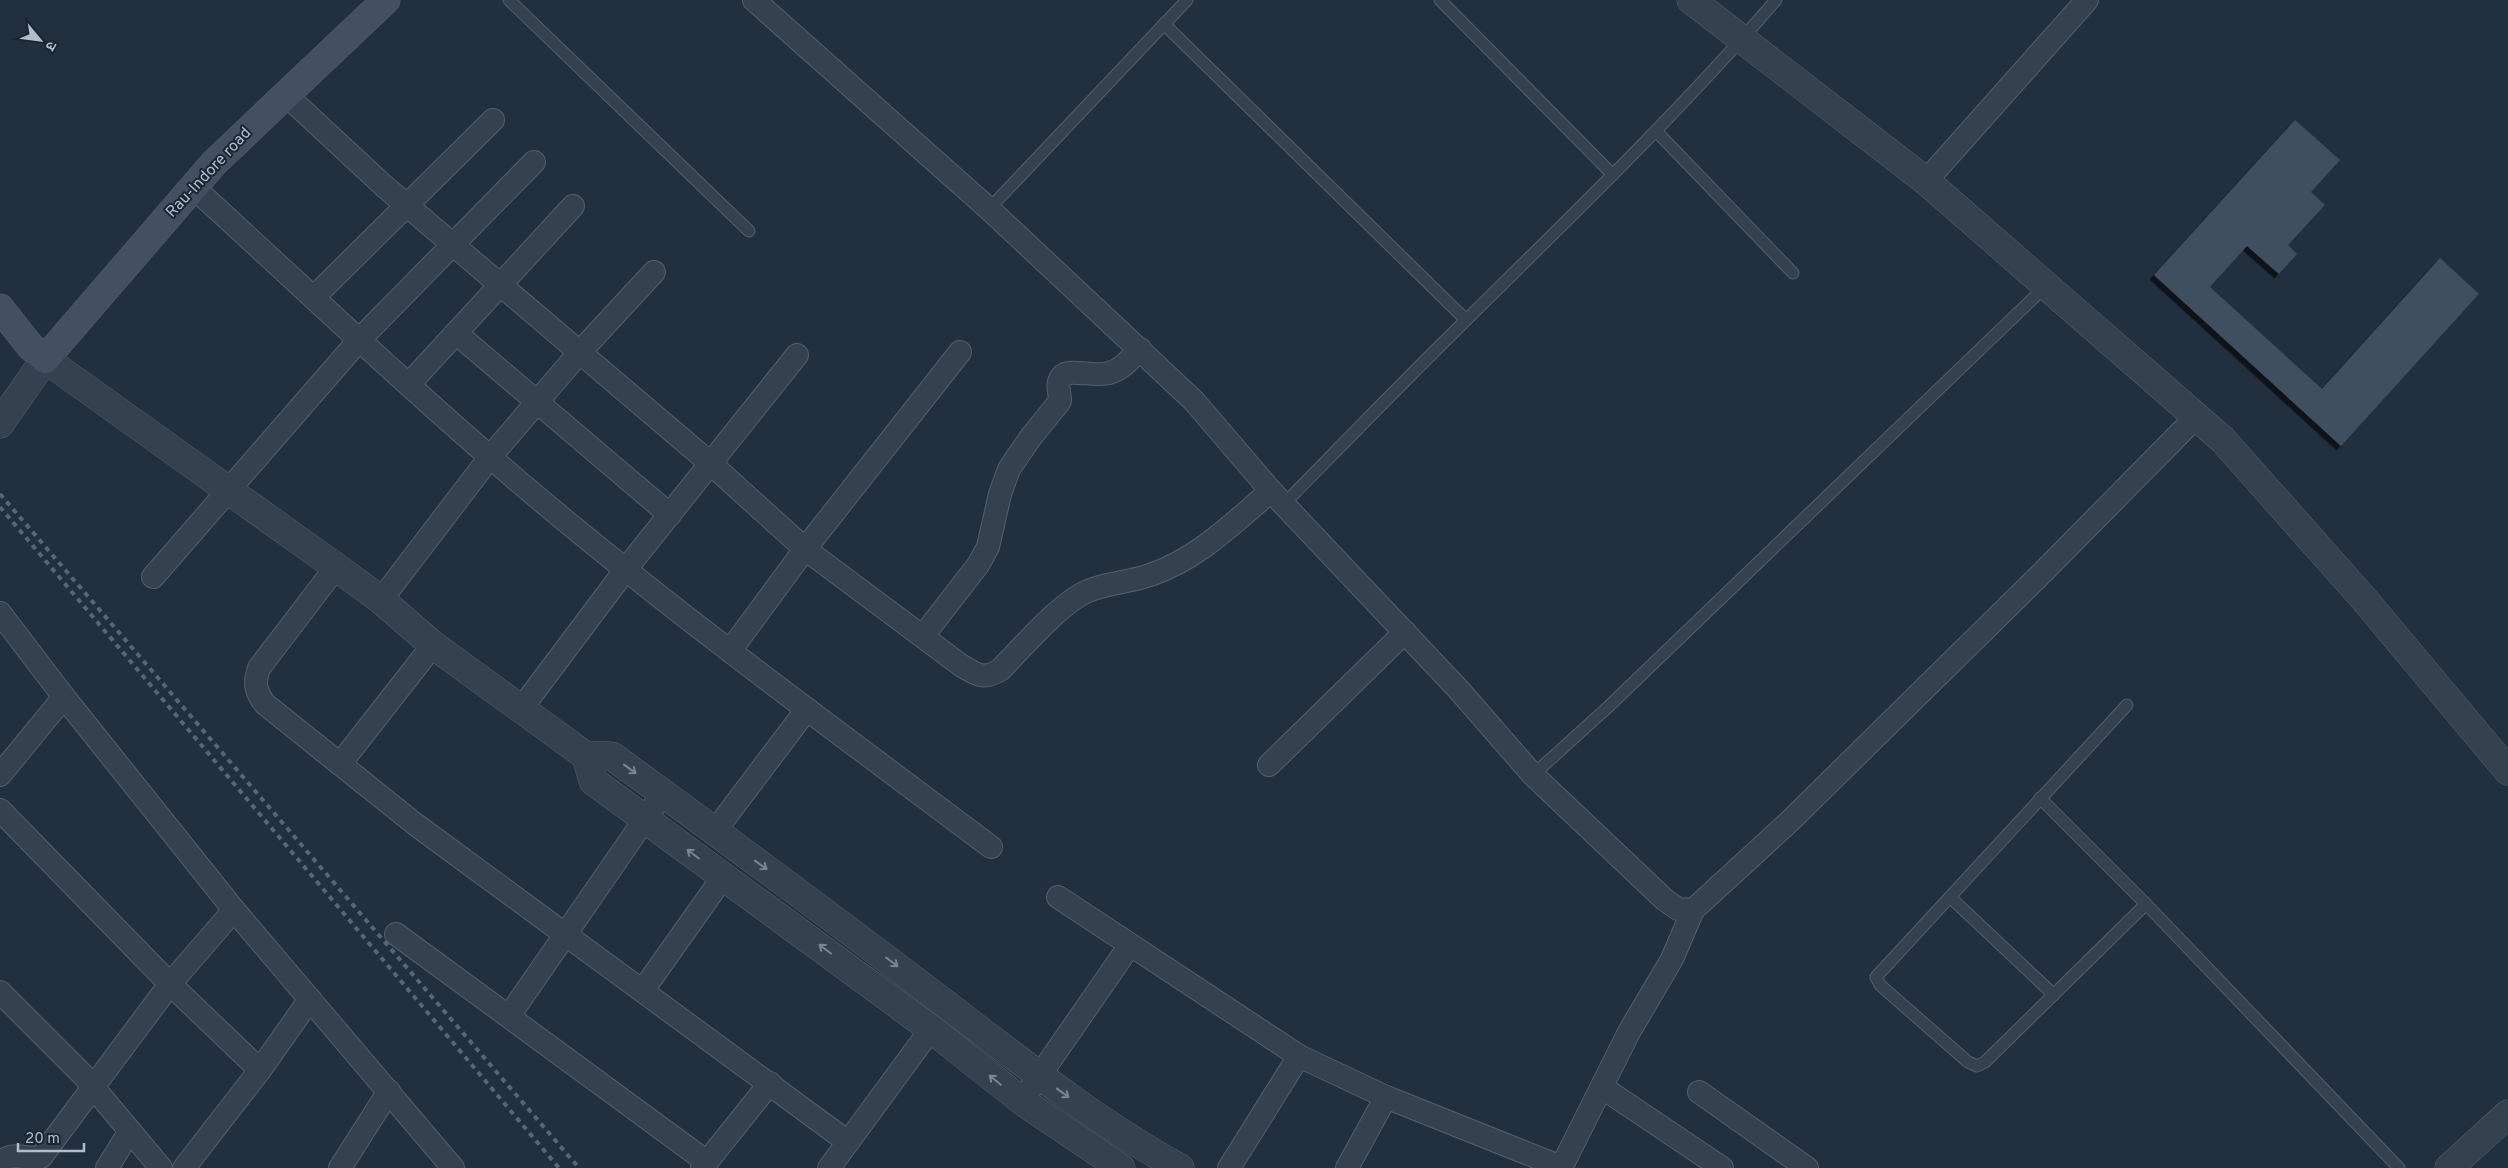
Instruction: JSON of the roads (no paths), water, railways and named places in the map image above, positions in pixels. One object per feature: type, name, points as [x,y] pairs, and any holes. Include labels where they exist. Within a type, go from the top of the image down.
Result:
[{"type":"main road","name":"Rau-Indore road","points":[[45,359],[214,163],[386,0]]},
{"type":"main road","points":[[0,308],[30,346],[45,359]]},
{"type":"street","points":[[754,0],[989,209],[1194,401],[1277,498],[1459,690],[1533,775],[1665,900],[1678,909],[1692,910]]},
{"type":"street","points":[[1691,0],[1926,181],[2223,440],[2358,592],[2508,771]]},
{"type":"street","points":[[1926,181],[2083,1]]},
{"type":"street","points":[[286,95],[408,205],[710,463],[805,549],[962,666],[979,676],[990,676],[1000,670],[1065,606],[1087,591],[1150,576],[1174,566],[1203,550],[1277,498]]},
{"type":"street","points":[[314,297],[493,120]]},
{"type":"street","points":[[153,577],[360,339],[452,243],[534,162]]},
{"type":"street","points":[[193,187],[490,457],[730,652],[991,847]]},
{"type":"street","points":[[409,384],[573,206]]},
{"type":"street","points":[[381,600],[490,457],[579,353],[654,272]]},
{"type":"street","points":[[456,334],[670,515]]},
{"type":"street","points":[[924,636],[966,582],[985,553],[1004,481],[1030,436],[1060,401],[1058,386],[1064,373],[1070,372],[1094,376],[1110,373],[1123,366],[1140,349]]},
{"type":"street","points":[[730,652],[805,549],[960,352]]},
{"type":"street","points":[[521,709],[626,569],[798,354]]},
{"type":"street","points":[[0,424],[45,359],[381,600],[433,645],[586,756],[612,756],[846,928],[1040,1075],[1139,1146],[1180,1168]]},
{"type":"street","points":[[1058,897],[1299,1056],[1386,1097],[1561,1167],[1603,1088],[1629,1032],[1672,959],[1692,910],[1790,820],[2042,573],[2196,417]]},
{"type":"street","points":[[336,567],[259,668],[255,683],[258,694],[265,704],[415,824],[566,933],[848,1142]]},
{"type":"street","points":[[0,613],[64,697],[234,910],[453,1168]]},
{"type":"street","points":[[1268,765],[1405,632]]},
{"type":"street","points":[[340,764],[433,645]]},
{"type":"street","points":[[0,775],[64,697]]},
{"type":"street","points":[[715,831],[807,709]]},
{"type":"street","points":[[586,756],[593,781],[723,877],[792,925],[931,1029],[1022,1101],[1121,1168]]},
{"type":"street","points":[[509,1016],[663,792]]},
{"type":"street","points":[[0,810],[170,984],[260,1070]]},
{"type":"street","points":[[643,990],[723,877]]},
{"type":"street","points":[[0,1164],[4,1159],[12,1155],[33,1159],[41,1157],[170,984],[234,910]]},
{"type":"street","points":[[396,934],[509,1016],[704,1165],[770,1083]]},
{"type":"street","points":[[1022,1101],[1130,945]]},
{"type":"street","points":[[0,992],[94,1088],[161,1168]]},
{"type":"street","points":[[184,1168],[260,1070],[310,999]]},
{"type":"street","points":[[829,1168],[931,1029]]},
{"type":"street","points":[[1229,1168],[1299,1056]]},
{"type":"street","points":[[1603,1088],[1722,1168]]},
{"type":"street","points":[[340,1168],[389,1091]]},
{"type":"street","points":[[1699,1092],[1808,1168]]},
{"type":"street","points":[[1347,1168],[1386,1097]]},
{"type":"street","points":[[2449,1168],[2508,1114]]},
{"type":"street","points":[[107,1168],[130,1132]]},
{"type":"lane","points":[[509,0],[749,231]]},
{"type":"lane","points":[[989,209],[1187,0]]},
{"type":"lane","points":[[1440,0],[1613,175]]},
{"type":"lane","points":[[1277,498],[1466,320],[1613,175],[1742,39],[1776,0]]},
{"type":"lane","points":[[1164,24],[1466,320]]},
{"type":"lane","points":[[1656,131],[1794,273]]},
{"type":"lane","points":[[1533,775],[1608,707],[2047,285]]},
{"type":"lane","points":[[2127,705],[1950,898],[1881,969],[1876,977],[1880,985],[1968,1062],[1977,1066],[1985,1062],[2146,904]]},
{"type":"lane","points":[[2040,798],[2146,904],[2398,1168]]},
{"type":"lane","points":[[1950,898],[2054,995]]},
{"type":"railway","points":[[0,494],[579,1168]]},
{"type":"railway","points":[[0,507],[559,1168]]}]
